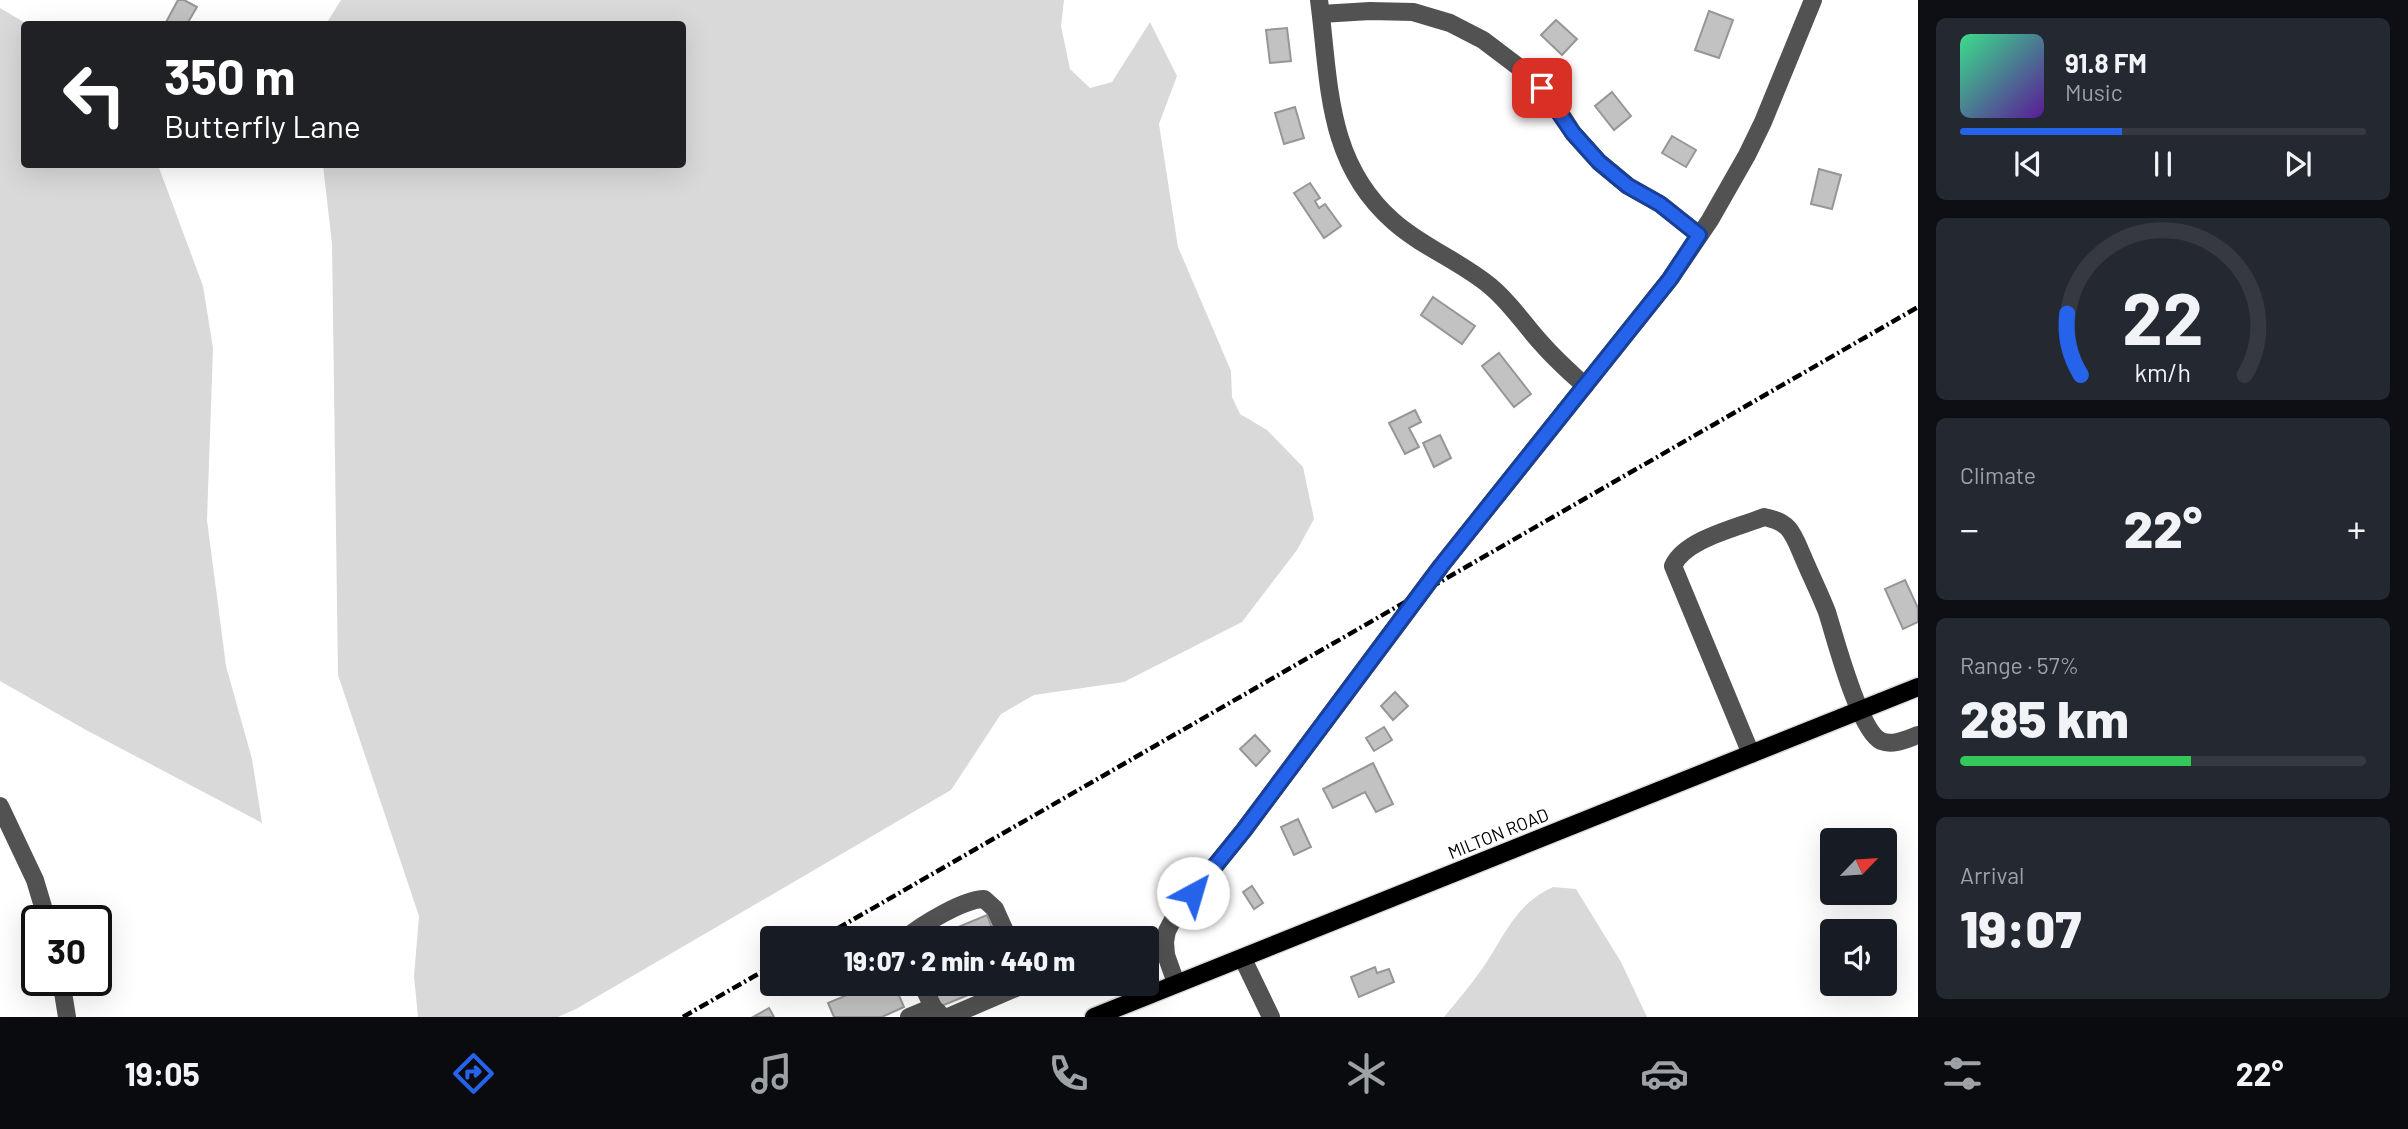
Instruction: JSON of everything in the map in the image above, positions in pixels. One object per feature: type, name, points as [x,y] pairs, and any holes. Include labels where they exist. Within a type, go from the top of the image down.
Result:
[{"type":"main road","name":"MILTON ROAD","points":[[1094,1017],[1918,687]]},
{"type":"street","points":[[1176,984],[1166,955],[1165,942],[1167,931],[1177,914],[1244,830],[1457,545],[1670,279],[1723,199],[1747,155],[1813,0]]},
{"type":"street","points":[[1585,386],[1542,345],[1519,315],[1491,287],[1410,234],[1367,194],[1350,164],[1331,111],[1320,7],[1413,12],[1450,23],[1483,40],[1528,74],[1599,162],[1628,186],[1660,204],[1699,235]]},
{"type":"street","points":[[1751,754],[1673,566],[1677,556],[1691,546],[1764,517],[1788,528],[1826,610],[1860,710],[1877,738],[1892,742],[1916,741]]},
{"type":"street","points":[[0,806],[35,880],[42,905]]},
{"type":"street","points":[[924,926],[966,904],[984,899],[995,909],[1003,926]]},
{"type":"street","points":[[1242,958],[1271,1017]]},
{"type":"street","points":[[64,996],[67,1017]]},
{"type":"street","points":[[909,1017],[938,1012],[929,996]]},
{"type":"street","points":[[948,1017],[997,996]]},
{"type":"shaded area","points":[[341,0],[1064,0],[1061,26],[1070,69],[1090,88],[1112,82],[1150,22],[1177,76],[1159,124],[1178,247],[1231,371],[1232,397],[1240,414],[1267,430],[1303,467],[1314,519],[1297,550],[1242,622],[1124,682],[1034,695],[1001,714],[951,790],[576,1009],[558,1017],[418,1017],[414,976],[419,916],[338,675],[332,244],[323,168],[686,168],[686,21],[328,21]]},
{"type":"shaded area","points":[[0,8],[22,21],[21,168],[159,168],[203,286],[213,348],[207,520],[226,666],[252,759],[262,823],[86,730],[0,681]]},
{"type":"shaded area","points":[[1553,887],[1576,889],[1621,962],[1647,1017],[1444,1017],[1482,969],[1519,912]]},
{"type":"building","points":[[178,0],[197,7],[189,21],[167,21]]},
{"type":"building","points":[[1709,11],[1733,20],[1719,58],[1695,50]]},
{"type":"building","points":[[1556,20],[1577,39],[1562,55],[1541,35]]},
{"type":"building","points":[[1287,28],[1291,61],[1270,63],[1266,30]]},
{"type":"building","points":[[1612,92],[1631,116],[1614,130],[1595,106]]},
{"type":"building","points":[[1295,107],[1304,138],[1284,144],[1275,113]]},
{"type":"building","points":[[1672,136],[1696,150],[1686,167],[1662,153]]},
{"type":"building","points":[[1819,169],[1841,175],[1832,209],[1811,204]]},
{"type":"building","points":[[1310,183],[1320,198],[1315,201],[1319,208],[1325,204],[1341,226],[1324,238],[1294,193]]},
{"type":"building","points":[[1433,297],[1475,326],[1462,344],[1421,315]]},
{"type":"building","points":[[1499,353],[1531,394],[1514,407],[1482,366]]},
{"type":"building","points":[[1415,410],[1421,422],[1409,428],[1419,447],[1405,454],[1389,423]]},
{"type":"building","points":[[1440,435],[1451,458],[1434,467],[1423,443]]},
{"type":"building","points":[[1905,580],[1918,608],[1918,622],[1903,629],[1885,589]]},
{"type":"building","points":[[1395,692],[1408,706],[1393,720],[1381,706]]},
{"type":"building","points":[[1384,727],[1392,740],[1374,751],[1366,738]]},
{"type":"building","points":[[1255,735],[1270,751],[1256,766],[1240,749]]},
{"type":"building","points":[[1373,763],[1393,804],[1376,812],[1365,792],[1333,808],[1323,789]]},
{"type":"building","points":[[1298,819],[1311,847],[1294,855],[1281,827]]},
{"type":"building","points":[[1252,886],[1263,903],[1254,909],[1243,892]]},
{"type":"building","points":[[987,915],[991,926],[961,926]]},
{"type":"building","points":[[1375,967],[1377,973],[1389,969],[1394,982],[1359,997],[1351,977]]},
{"type":"building","points":[[845,996],[899,996],[904,1007],[882,1017],[834,1017],[828,1003]]},
{"type":"building","points":[[934,996],[966,996],[939,1007]]},
{"type":"building","points":[[769,1008],[774,1017],[753,1017]]},
{"type":"railway","points":[[842,926],[1918,307]]},
{"type":"railway","points":[[683,1017],[760,973]]},
{"type":"route","points":[[1193,893],[1244,830],[1481,514],[1670,279],[1699,235],[1660,204],[1628,186],[1599,162],[1573,133],[1542,88]]}]
